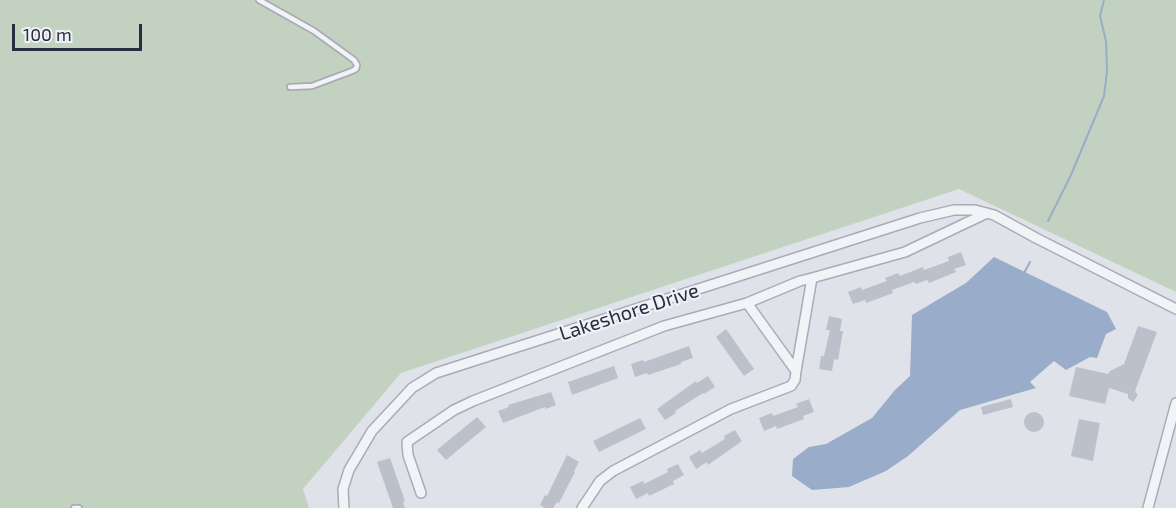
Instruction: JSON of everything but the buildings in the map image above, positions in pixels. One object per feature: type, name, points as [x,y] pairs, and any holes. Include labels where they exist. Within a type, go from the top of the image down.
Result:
[{"type":"street","name":"Lakeshore Drive","points":[[344,508],[343,489],[349,470],[372,430],[412,388],[436,373],[920,218],[954,210],[975,210],[987,213],[1176,309]]},
{"type":"street","name":"Lakeshore Drive","points":[[422,493],[408,456],[407,442],[454,410],[664,326],[747,303],[812,278],[905,252],[987,213]]},
{"type":"street","points":[[582,508],[600,481],[613,471],[731,409],[791,386],[795,380],[812,278]]},
{"type":"street","points":[[747,303],[796,371]]},
{"type":"street","points":[[1148,508],[1176,403]]},
{"type":"lane","points":[[259,0],[314,31],[354,60],[357,65],[355,70],[312,86],[290,87]]},
{"type":"lane","points":[[75,508],[80,508]]},
{"type":"green space","points":[[0,0],[1176,0],[1176,292],[959,189],[401,373],[303,489],[309,508],[0,508]]},
{"type":"water","points":[[994,257],[1107,312],[1116,329],[1106,334],[1097,358],[1090,357],[1066,370],[1054,361],[1030,382],[1036,388],[960,410],[908,456],[886,471],[849,487],[812,490],[792,476],[793,459],[809,447],[826,444],[872,418],[910,376],[912,315],[966,283]]},
{"type":"waterway","points":[[1048,221],[1071,175],[1104,96],[1107,71],[1106,41],[1100,16],[1104,0]]},
{"type":"waterway","points":[[1024,273],[1030,262]]}]
